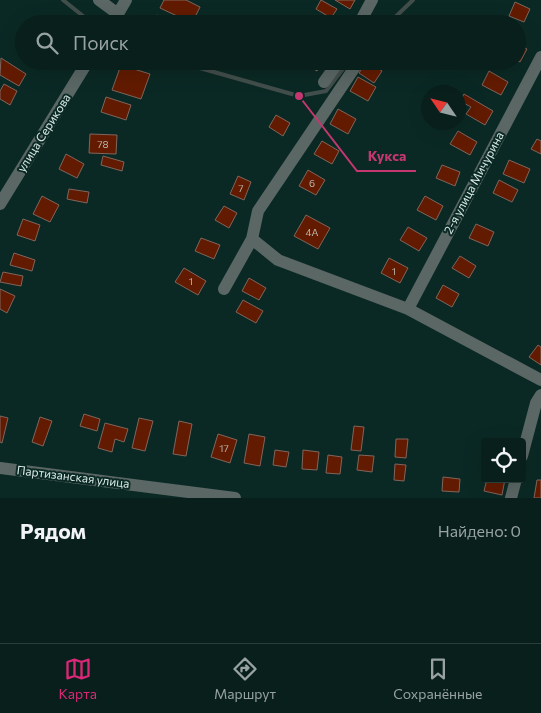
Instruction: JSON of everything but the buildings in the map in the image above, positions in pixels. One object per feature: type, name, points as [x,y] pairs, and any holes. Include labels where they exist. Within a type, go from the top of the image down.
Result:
[{"type":"street","points":[[99,0],[112,15]]},
{"type":"street","points":[[117,15],[126,0]]},
{"type":"street","points":[[364,15],[372,0]]},
{"type":"street","name":"2-я улица Мичурина","points":[[408,309],[541,57]]},
{"type":"street","name":"улица Серикова","points":[[0,204],[82,70]]},
{"type":"street","points":[[324,82],[333,70]]},
{"type":"street","points":[[224,289],[252,239],[258,211],[353,70]]},
{"type":"street","points":[[252,239],[278,260],[408,309],[541,380]]},
{"type":"street","points":[[526,441],[536,403],[541,395]]},
{"type":"street","name":"Партизанская улица","points":[[0,468],[235,498]]},
{"type":"street","points":[[511,498],[515,483]]},
{"type":"waterway","points":[[63,0],[82,15]]},
{"type":"waterway","points":[[397,15],[413,0]]},
{"type":"waterway","points":[[207,70],[299,96],[326,91],[342,70]]},
{"type":"place","name":"Кукса","points":[[299,96]]}]
